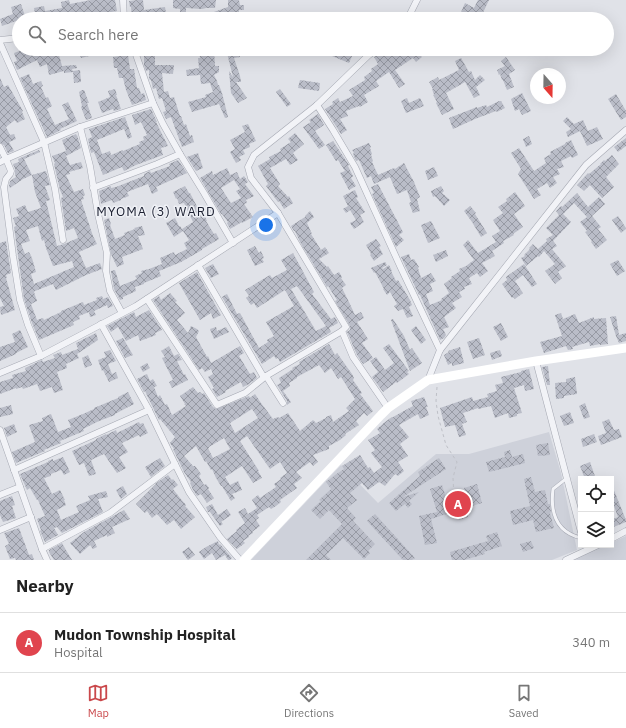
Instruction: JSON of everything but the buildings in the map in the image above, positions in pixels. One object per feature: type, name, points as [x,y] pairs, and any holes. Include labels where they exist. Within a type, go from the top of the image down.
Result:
[{"type":"main road","points":[[244,560],[388,408],[428,380],[536,361],[626,348]]},
{"type":"street","points":[[123,0],[124,12]]},
{"type":"street","points":[[412,12],[417,0]]},
{"type":"street","points":[[12,39],[0,42],[44,142],[55,189],[63,240]]},
{"type":"street","points":[[136,56],[153,103],[180,154],[233,243]]},
{"type":"street","points":[[146,299],[217,404],[245,393],[266,376],[342,331],[346,327],[278,214],[251,178],[248,167],[254,155],[317,105],[368,56]]},
{"type":"street","points":[[3,161],[80,127],[153,103]]},
{"type":"street","points":[[317,105],[355,167],[440,350]]},
{"type":"street","points":[[80,127],[90,166],[98,214],[107,253],[106,271],[110,290],[122,313]]},
{"type":"street","points":[[428,380],[440,350],[586,165],[626,130]]},
{"type":"street","points":[[0,147],[3,161],[11,171],[6,179],[4,187],[20,300],[28,325],[41,356]]},
{"type":"street","points":[[93,188],[180,154]]},
{"type":"street","points":[[0,373],[41,356],[122,313],[278,214]]},
{"type":"street","points":[[198,265],[263,376],[266,376],[283,403]]},
{"type":"street","points":[[101,324],[149,410],[190,492],[220,537],[240,560]]},
{"type":"street","points":[[342,331],[353,357],[388,408]]},
{"type":"street","points":[[536,361],[578,520]]},
{"type":"street","points":[[14,470],[149,410]]},
{"type":"street","points":[[0,430],[47,560]]},
{"type":"street","points":[[42,549],[110,513],[175,464]]},
{"type":"street","points":[[0,495],[20,487]]},
{"type":"street","points":[[0,530],[31,517]]},
{"type":"street","points":[[614,537],[626,531]]},
{"type":"street","points":[[566,560],[585,548]]},
{"type":"lane","points":[[567,478],[552,489],[555,518],[562,530],[578,537]]},
{"type":"path","points":[[438,378],[436,401],[438,416],[446,445],[457,462],[453,478],[454,496]]},
{"type":"shaded area","points":[[549,432],[561,473],[577,550],[552,560],[251,560],[341,465],[378,503],[436,454],[469,454]]},
{"type":"shaded area","points":[[626,536],[626,560],[571,560],[599,548],[614,548],[614,542]]},
{"type":"place","name":"Mudon Township Hospital","points":[[458,504]]},
{"type":"district","name":"MYOMA (3) WARD","points":[[156,211]]}]
